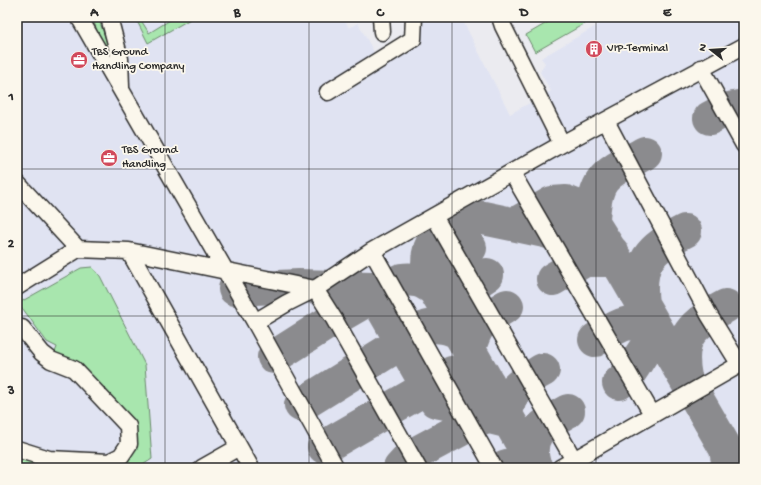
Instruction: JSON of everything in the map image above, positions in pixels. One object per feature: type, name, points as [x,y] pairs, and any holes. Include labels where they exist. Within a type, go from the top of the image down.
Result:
[{"type":"lane","points":[[79,17],[255,322],[336,468]]},
{"type":"lane","points":[[109,17],[120,59],[121,88]]},
{"type":"lane","points":[[328,92],[413,39],[414,17]]},
{"type":"lane","points":[[500,17],[503,26],[562,144]]},
{"type":"lane","points":[[255,322],[315,289],[372,251],[434,216],[562,144],[744,46]]},
{"type":"lane","points":[[701,68],[744,145]]},
{"type":"lane","points":[[560,468],[742,363],[698,294],[606,121]]},
{"type":"lane","points":[[512,173],[652,414]]},
{"type":"lane","points":[[17,183],[78,249]]},
{"type":"lane","points":[[434,216],[574,460]]},
{"type":"lane","points":[[17,287],[78,249],[129,251],[224,269],[315,289],[334,319],[418,468]]},
{"type":"lane","points":[[129,251],[251,468]]},
{"type":"lane","points":[[372,251],[494,468]]},
{"type":"lane","points":[[17,328],[22,328],[42,353],[51,360],[74,369],[128,426],[129,431],[129,444],[121,456],[109,462],[49,459],[17,449]]},
{"type":"lane","points":[[202,468],[239,447]]},
{"type":"shaded area","points":[[17,17],[343,17],[349,28],[358,23],[375,54],[407,35],[408,17],[461,17],[510,114],[551,91],[540,72],[545,63],[541,58],[603,22],[601,17],[744,17],[744,468],[17,468]]},
{"type":"green space","points":[[92,17],[98,17],[114,62],[110,65]]},
{"type":"green space","points":[[135,17],[139,17],[149,33],[175,17],[194,17],[148,43]]},
{"type":"green space","points":[[557,17],[580,17],[584,24],[535,52],[526,35]]},
{"type":"green space","points":[[92,267],[100,276],[145,365],[152,459],[138,468],[70,468],[121,460],[128,426],[54,355],[57,347],[47,342],[23,309],[17,312],[17,304],[81,268]]},
{"type":"green space","points":[[23,454],[34,459],[30,468],[17,468]]},
{"type":"taxiway","points":[[710,118],[725,110],[744,106]]},
{"type":"taxiway","points":[[593,221],[594,205],[600,184],[612,171],[645,153]]},
{"type":"taxiway","points":[[519,222],[552,203],[566,202],[584,209],[623,271],[726,449],[729,468]]},
{"type":"taxiway","points":[[536,468],[435,290],[430,276],[428,263],[430,249],[440,233],[469,215],[545,231],[612,252]]},
{"type":"taxiway","points":[[642,304],[642,277],[648,258],[662,244],[685,231]]},
{"type":"taxiway","points":[[436,285],[444,267],[458,255],[470,248]]},
{"type":"taxiway","points":[[553,279],[585,260],[604,260]]},
{"type":"taxiway","points":[[455,325],[455,316],[459,301],[467,290],[487,275]]},
{"type":"taxiway","points":[[274,357],[334,319],[401,280],[411,279],[419,281],[427,284],[435,290]]},
{"type":"taxiway","points":[[235,289],[299,286],[371,288],[436,401],[506,415],[510,398],[518,387],[543,370]]},
{"type":"taxiway","points":[[469,349],[475,332],[482,322],[507,306]]},
{"type":"taxiway","points":[[685,377],[683,351],[690,333],[705,319],[726,306]]},
{"type":"taxiway","points":[[595,340],[621,325],[628,323],[643,325],[662,337]]},
{"type":"taxiway","points":[[301,405],[427,327],[444,327],[460,333]]},
{"type":"taxiway","points":[[619,383],[632,369],[650,343],[667,346]]},
{"type":"taxiway","points":[[324,447],[452,373],[467,372],[488,383]]},
{"type":"taxiway","points":[[534,465],[532,454],[534,437],[544,426],[568,411]]},
{"type":"taxiway","points":[[400,468],[411,456],[480,419],[490,417],[502,420]]},
{"type":"taxiway","points":[[502,468],[517,464],[532,468]]},
{"type":"place","name":"VIP-Terminal","points":[[594,49]]},
{"type":"place","name":"TBS Ground Handling Company","points":[[79,60]]},
{"type":"place","name":"TBS Ground Handling","points":[[109,158]]}]
